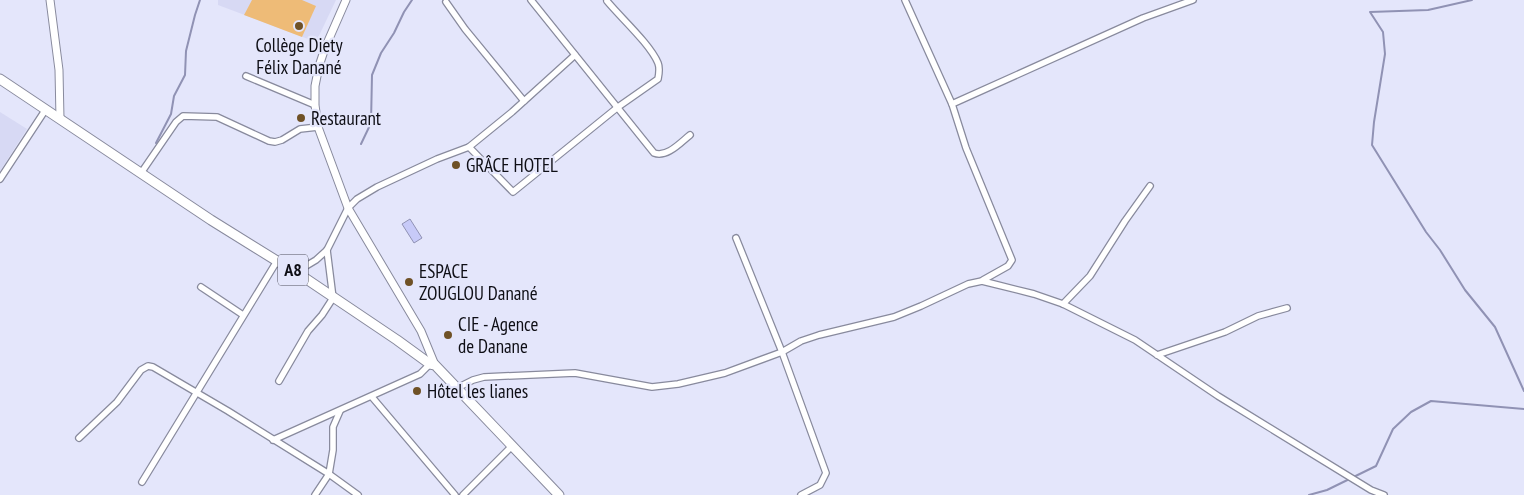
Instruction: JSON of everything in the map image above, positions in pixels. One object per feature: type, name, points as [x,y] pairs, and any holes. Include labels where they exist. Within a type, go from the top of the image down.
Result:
[{"type":"main road","name":"A8","points":[[0,79],[141,173],[296,272],[432,365],[457,388],[559,495]]},
{"type":"street","points":[[50,0],[59,70],[60,119]]},
{"type":"street","points":[[273,440],[372,397],[420,374],[432,365],[421,331],[348,208],[318,127],[315,86],[319,66],[346,0]]},
{"type":"street","points":[[531,0],[654,153],[665,153],[690,135]]},
{"type":"street","points":[[457,388],[473,380],[490,377],[575,373],[644,386],[662,387],[726,373],[782,352],[814,337],[894,316],[921,306],[968,284],[982,281],[1008,266],[1012,260],[966,148],[952,104],[905,0]]},
{"type":"street","points":[[952,104],[1144,18],[1193,0]]},
{"type":"street","points":[[446,2],[465,29],[524,101]]},
{"type":"street","points":[[469,147],[513,192],[618,107],[658,79],[659,68],[654,57],[642,40],[607,2]]},
{"type":"street","points":[[296,272],[316,260],[327,250],[348,208],[357,199],[377,187],[437,159],[469,147],[575,55]]},
{"type":"street","points":[[246,76],[315,105]]},
{"type":"street","points":[[0,179],[46,109]]},
{"type":"street","points":[[141,173],[176,122],[183,116],[217,117],[275,142],[300,129],[318,127]]},
{"type":"street","points":[[1062,304],[1090,276],[1150,186]]},
{"type":"street","points":[[736,238],[782,352],[826,473],[820,485],[801,495]]},
{"type":"street","points":[[279,380],[308,331],[333,298],[327,250]]},
{"type":"street","points":[[142,482],[277,261]]},
{"type":"street","points":[[982,281],[1034,294],[1062,304],[1135,340],[1218,396],[1371,490],[1384,495]]},
{"type":"street","points":[[201,287],[243,315]]},
{"type":"street","points":[[1157,356],[1226,332],[1258,316],[1287,308]]},
{"type":"street","points":[[79,438],[117,402],[141,370],[146,367],[153,367],[329,474],[358,495]]},
{"type":"street","points":[[372,397],[455,495]]},
{"type":"street","points":[[315,495],[329,474],[333,450],[333,427],[340,411]]},
{"type":"street","points":[[463,495],[512,446]]},
{"type":"shaded area","name":"Collège Diety Félix Danané","points":[[218,0],[336,0],[316,42],[218,5]]},
{"type":"shaded area","name":"Collège Diety Félix Danané","points":[[252,0],[302,0],[316,6],[302,37],[244,15]]},
{"type":"shaded area","points":[[0,112],[27,129],[0,171]]},
{"type":"water","points":[[410,219],[422,238],[414,243],[402,224]]},
{"type":"waterway","points":[[156,143],[171,114],[174,96],[185,75],[186,51],[200,0]]},
{"type":"waterway","points":[[361,144],[371,123],[372,75],[381,53],[412,0]]},
{"type":"waterway","points":[[1472,0],[1428,10],[1370,12],[1383,32],[1385,54],[1372,145],[1426,232],[1440,250],[1465,290],[1495,327],[1524,391]]},
{"type":"waterway","points":[[1309,495],[1327,490],[1376,466],[1393,429],[1411,412],[1431,401],[1524,409]]},
{"type":"place","name":"Collège Diety Félix Danané","points":[[299,26]]},
{"type":"place","name":"Restaurant","points":[[301,118]]},
{"type":"place","name":"GRÂCE HOTEL","points":[[456,165]]},
{"type":"place","name":"ESPACE ZOUGLOU Danané","points":[[409,282]]},
{"type":"place","name":"CIE - Agence de Danane","points":[[448,335]]},
{"type":"place","name":"Hôtel les lianes","points":[[417,391]]}]
